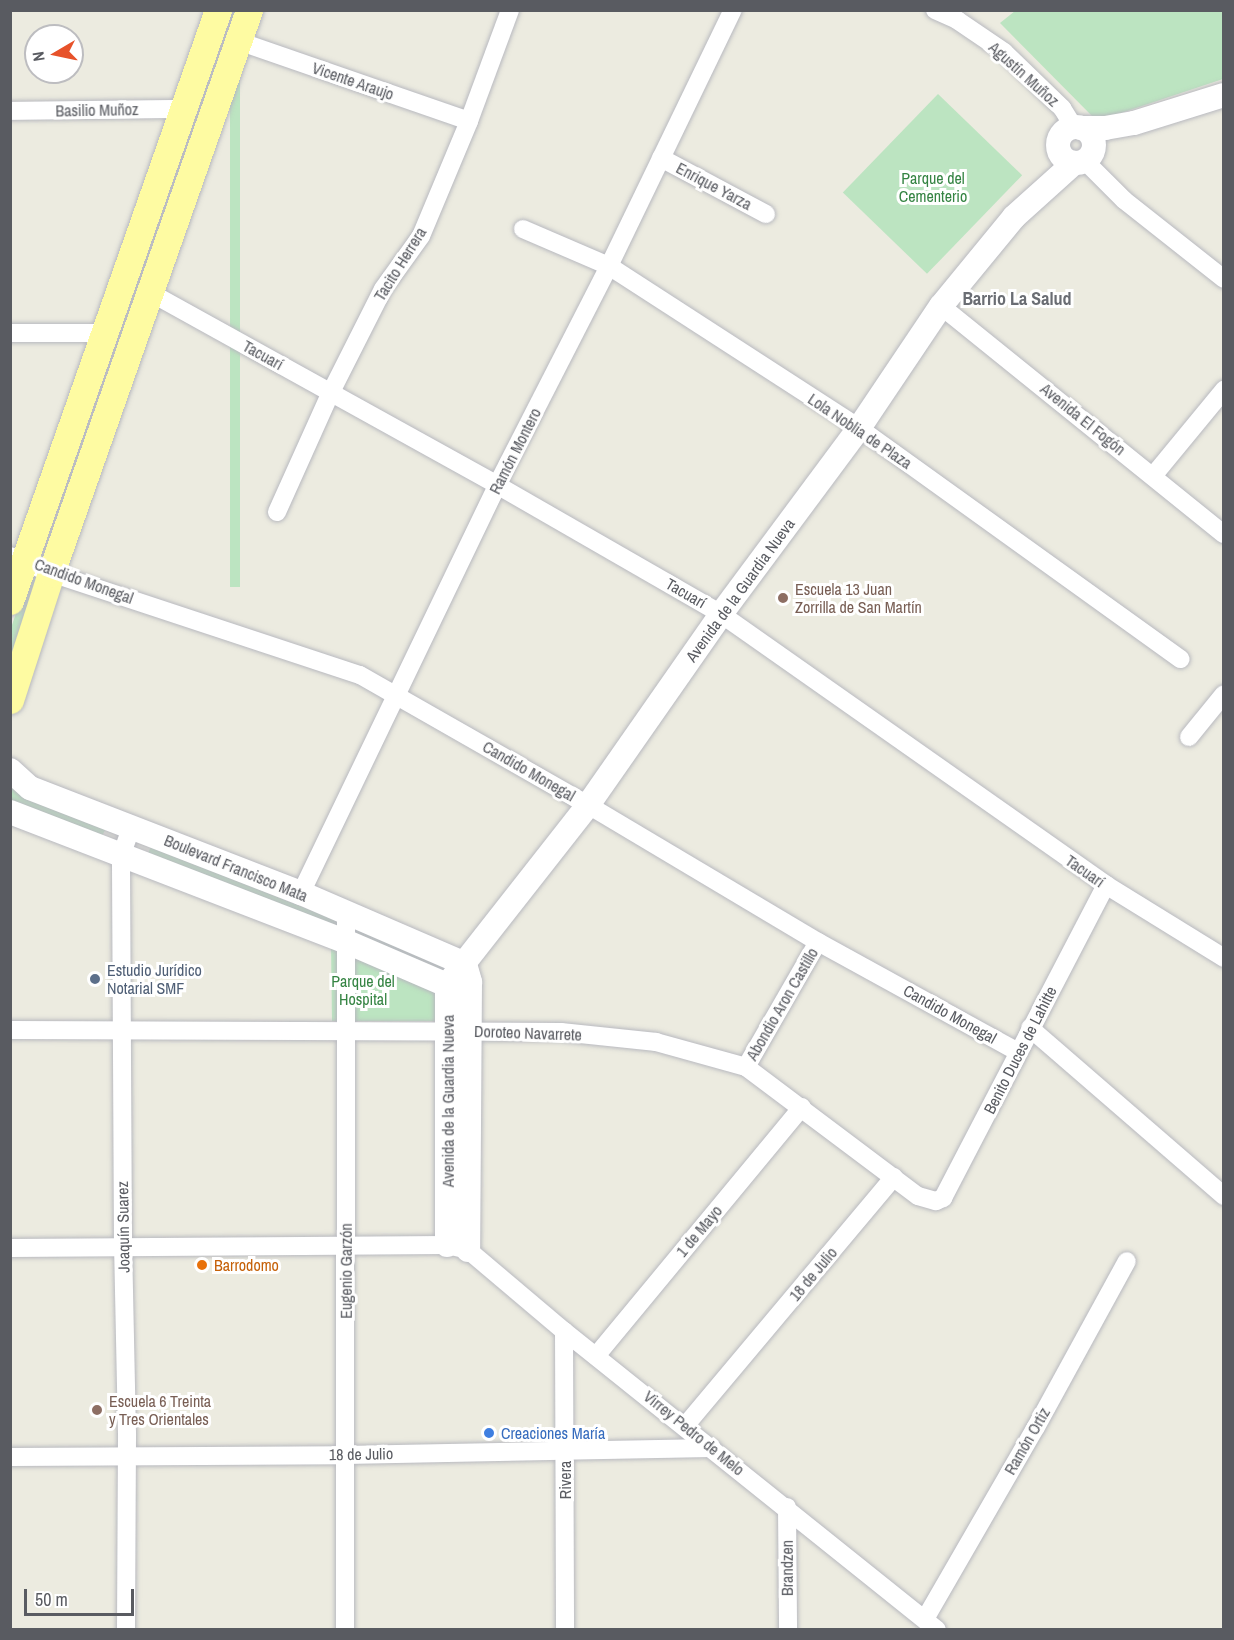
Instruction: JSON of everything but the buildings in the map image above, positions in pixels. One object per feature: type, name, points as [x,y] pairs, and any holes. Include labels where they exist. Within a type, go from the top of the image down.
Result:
[{"type":"main road","points":[[10,601],[18,558],[103,333],[218,10]]},
{"type":"main road","points":[[10,699],[51,573],[249,10]]},
{"type":"street","name":"Tacito Herrera","points":[[277,512],[331,393],[383,289],[421,236],[469,121],[510,10]]},
{"type":"street","name":"Ramón Montero","points":[[301,893],[497,485],[609,266],[734,10]]},
{"type":"street","name":"Agustín Muñoz","points":[[935,10],[960,15],[1004,52],[1062,108],[1078,127]]},
{"type":"street","name":"Vicente Araujo","points":[[238,41],[469,121]]},
{"type":"street","name":"Avenida de la Guardia Nueva","points":[[1078,127],[1105,128],[1134,123],[1224,95]]},
{"type":"street","name":"Basilio Muñoz","points":[[10,111],[184,109]]},
{"type":"street","name":"Avenida de la Guardia Nueva","points":[[459,1031],[447,985],[588,805],[721,614],[859,428],[941,306],[1014,217],[1038,173],[1078,155],[1134,123]]},
{"type":"street","points":[[1078,127],[1092,136],[1078,155],[1124,200],[1224,279]]},
{"type":"street","name":"Enrique Yarza","points":[[661,158],[766,214]]},
{"type":"street","name":"Lola Noblia de Plaza","points":[[523,229],[609,266],[859,428],[1180,659]]},
{"type":"street","name":"Tacuarí","points":[[151,293],[497,485],[721,614],[1106,885],[1221,952]]},
{"type":"street","name":"Avenida El Fogón","points":[[941,306],[1224,534]]},
{"type":"street","points":[[10,333],[103,333]]},
{"type":"street","points":[[1154,476],[1224,390]]},
{"type":"street","name":"Candido Monegal","points":[[18,558],[51,573],[339,666],[360,675],[588,805],[818,942],[1018,1052]]},
{"type":"street","points":[[1189,737],[1224,694]]},
{"type":"street","name":"Boulevard Francisco Mata","points":[[10,770],[30,788],[301,893],[465,964]]},
{"type":"street","name":"Boulevard Francisco Mata","points":[[10,812],[347,942],[447,985]]},
{"type":"street","name":"Joaquín Suarez","points":[[126,1629],[127,1455],[123,1246],[122,856],[132,826]]},
{"type":"street","name":"Benito Duces de Lahitte","points":[[925,1200],[936,1201],[943,1198],[1106,885]]},
{"type":"street","name":"Eugenio Garzón","points":[[345,1629],[345,1246],[348,1032],[346,913]]},
{"type":"street","name":"Abondio Aron Castillo","points":[[746,1067],[818,942]]},
{"type":"street","name":"Avenida de la Guardia Nueva","points":[[457,1248],[459,1031],[470,982],[465,964]]},
{"type":"street","points":[[1030,1028],[1224,1196]]},
{"type":"street","name":"Doroteo Navarrete","points":[[10,1030],[561,1032],[656,1042],[746,1067],[925,1200]]},
{"type":"street","name":"1 de Mayo","points":[[597,1356],[802,1107]]},
{"type":"street","name":"18 de Julio","points":[[685,1426],[894,1177]]},
{"type":"street","points":[[10,1248],[123,1246],[457,1248]]},
{"type":"street","name":"Virrey Pedro de Melo","points":[[457,1248],[597,1356],[931,1624]]},
{"type":"street","name":"Ramón Ortiz","points":[[931,1624],[1127,1261]]},
{"type":"street","name":"Rivera","points":[[564,1331],[565,1629]]},
{"type":"street","name":"18 de Julio","points":[[10,1457],[345,1455],[712,1448]]},
{"type":"street","name":"Brandzen","points":[[787,1507],[788,1629]]},
{"type":"green space","points":[[230,11],[240,11],[240,587],[230,587]]},
{"type":"green space","points":[[1015,11],[1223,11],[1223,79],[1097,121],[1000,23]]},
{"type":"green space","name":"Parque del Cementerio","points":[[938,94],[1022,175],[927,274],[843,193]]},
{"type":"green space","points":[[29,574],[39,577],[11,664],[11,628]]},
{"type":"green space","points":[[10,778],[107,826],[101,838],[11,805]]},
{"type":"green space","points":[[151,846],[445,965],[441,974],[147,855]]},
{"type":"green space","name":"Parque del Hospital","points":[[331,944],[439,990],[439,1021],[332,1021]]},
{"type":"place","name":"Escuela 13 Juan Zorrilla de San Martín","points":[[783,598]]},
{"type":"place","name":"Estudio Jurídico Notarial SMF","points":[[95,979]]},
{"type":"place","name":"Barrodomo","points":[[202,1265]]},
{"type":"place","name":"Escuela 6 Treinta y Tres Orientales","points":[[97,1410]]},
{"type":"place","name":"Creaciones María","points":[[489,1433]]},
{"type":"district","name":"Barrio La Salud","points":[[1017,299]]}]
